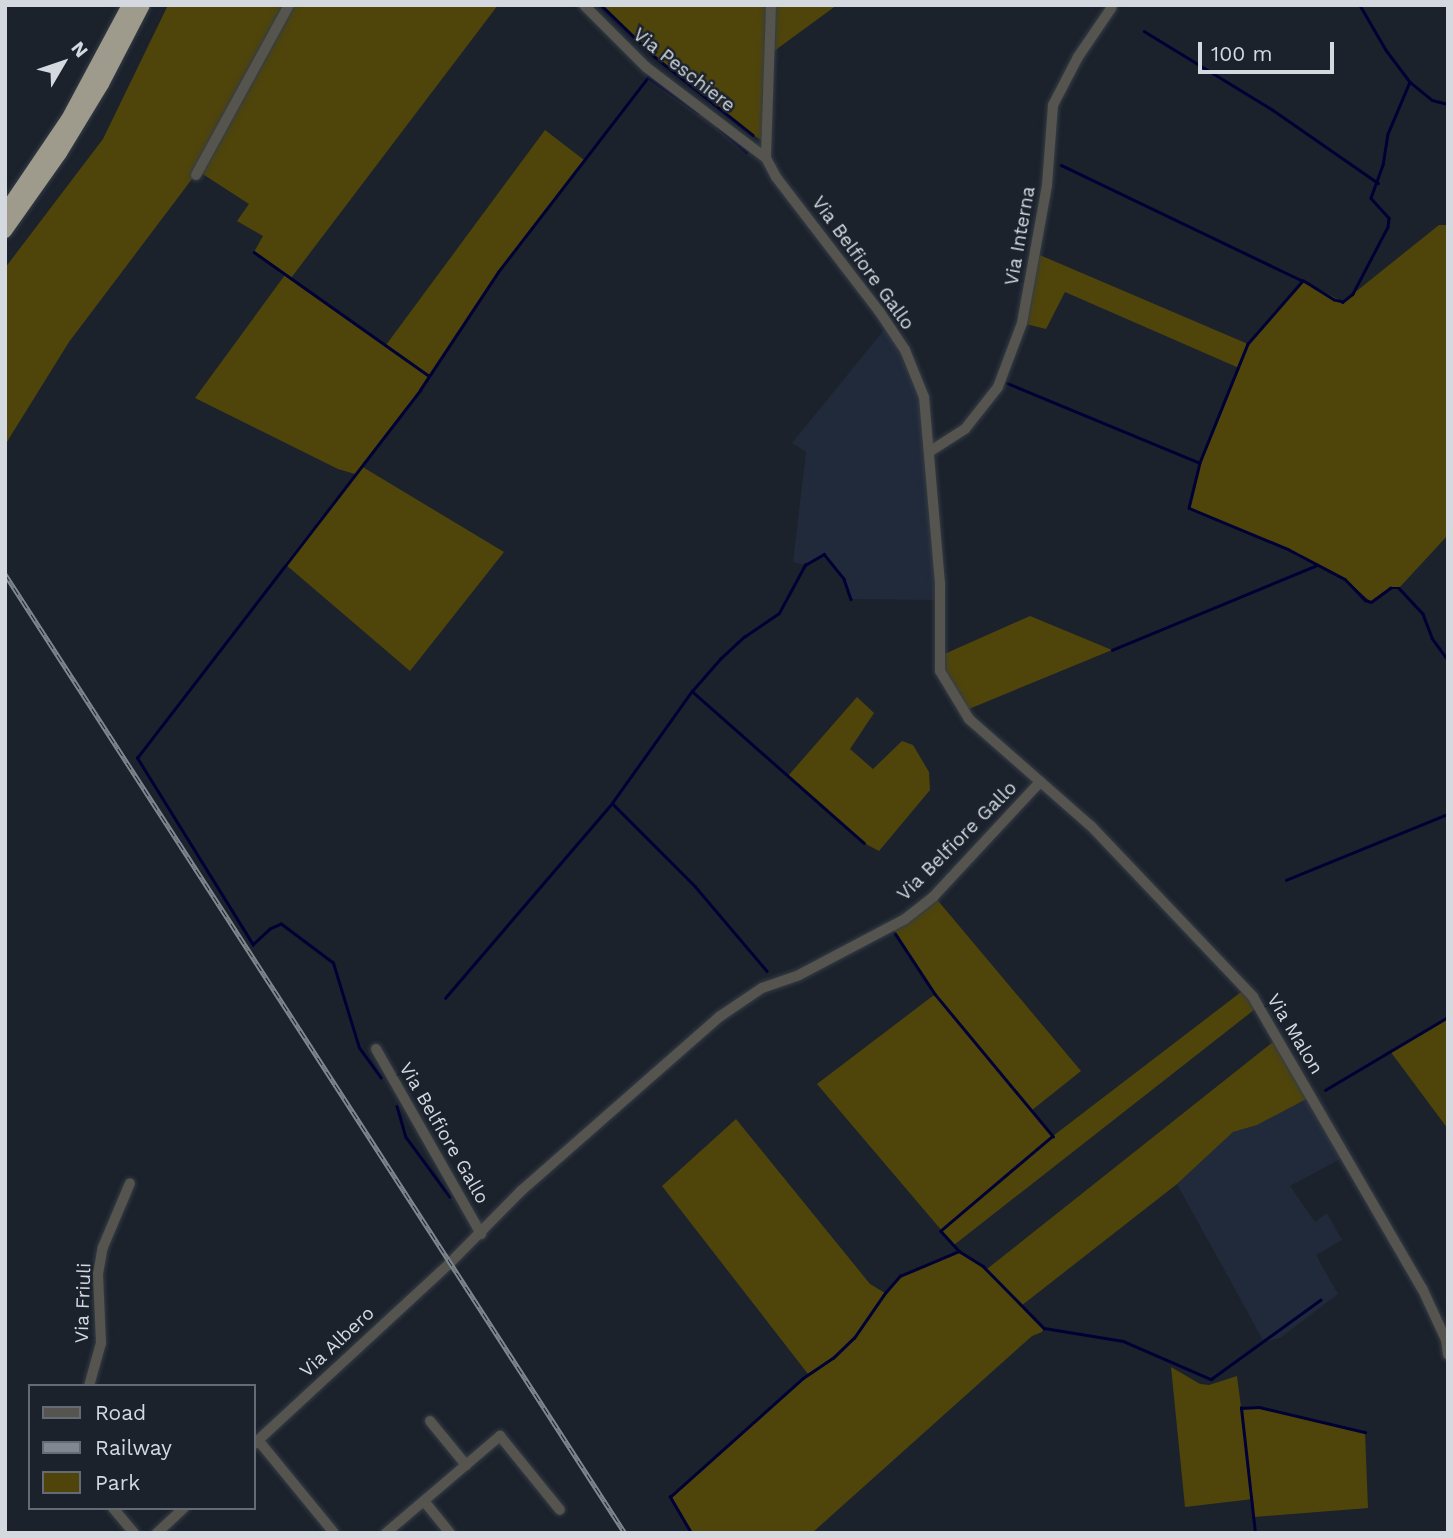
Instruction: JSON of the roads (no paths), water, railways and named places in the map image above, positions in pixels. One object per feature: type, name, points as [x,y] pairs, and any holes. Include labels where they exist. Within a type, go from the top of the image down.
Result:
[{"type":"highway","points":[[5,212],[68,119],[127,5]]},
{"type":"highway","points":[[5,231],[46,176],[102,84],[143,5]]},
{"type":"highway","points":[[102,84],[115,73],[150,5]]},
{"type":"street","points":[[195,175],[289,5]]},
{"type":"street","name":"Via Peschiere","points":[[584,5],[646,67],[766,158],[776,177]]},
{"type":"street","name":"Via Peschiere","points":[[766,158],[771,5]]},
{"type":"street","name":"Via Interna","points":[[929,452],[965,429],[998,387],[1022,323],[1047,185],[1053,105],[1078,57],[1112,7]]},
{"type":"street","name":"Via Belfiore Gallo","points":[[446,1267],[521,1191],[719,1017],[762,988],[799,975],[892,928],[934,896],[1040,782],[969,719],[940,671],[940,583],[929,452],[923,397],[905,350],[879,311],[776,177]]},
{"type":"street","name":"Via Malon","points":[[1040,782],[1094,830],[1253,997],[1422,1288],[1446,1340],[1448,1355]]},
{"type":"street","name":"Via Belfiore Gallo","points":[[376,1049],[481,1234]]},
{"type":"street","name":"Via Friuli","points":[[90,1384],[101,1343],[98,1273],[103,1247],[130,1183]]},
{"type":"street","name":"Via Albero","points":[[256,1442],[446,1267]]},
{"type":"street","points":[[430,1421],[466,1465]]},
{"type":"street","points":[[386,1533],[499,1436],[560,1510]]},
{"type":"street","points":[[256,1442],[334,1533]]},
{"type":"street","points":[[424,1501],[450,1533]]},
{"type":"street","points":[[115,1510],[134,1533]]},
{"type":"street","points":[[157,1533],[182,1510]]},
{"type":"waterway","points":[[601,5],[655,57],[753,135]]},
{"type":"waterway","points":[[1360,5],[1386,50],[1410,82],[1388,134],[1383,165],[1371,198],[1389,218],[1388,227],[1353,294],[1343,302],[1334,300],[1303,281],[1248,344],[1200,463],[1189,508],[1288,549],[1345,579],[1365,600],[1371,602],[1390,588],[1399,588],[1423,614],[1432,638],[1448,660]]},
{"type":"waterway","points":[[1144,31],[1273,110],[1378,183]]},
{"type":"waterway","points":[[381,1078],[359,1048],[333,963],[281,924],[270,929],[253,945],[137,758],[420,390],[498,272],[648,77],[699,113]]},
{"type":"waterway","points":[[1410,82],[1432,100],[1448,104]]},
{"type":"waterway","points":[[718,127],[747,152]]},
{"type":"waterway","points":[[1061,165],[1303,281]]},
{"type":"waterway","points":[[254,252],[428,375]]},
{"type":"waterway","points":[[1007,383],[1198,462]]},
{"type":"waterway","points":[[445,998],[612,803],[692,691],[744,637],[779,613],[805,565],[824,554],[844,579],[851,599]]},
{"type":"waterway","points":[[1112,650],[1315,566]]},
{"type":"waterway","points":[[693,692],[864,843]]},
{"type":"waterway","points":[[612,803],[695,886],[767,971]]},
{"type":"waterway","points":[[1286,880],[1448,814]]},
{"type":"waterway","points":[[895,933],[935,994],[1053,1136],[941,1231],[958,1250]]},
{"type":"waterway","points":[[1325,1090],[1448,1017]]},
{"type":"waterway","points":[[397,1106],[406,1137],[450,1197]]},
{"type":"waterway","points":[[691,1533],[670,1497],[803,1378],[833,1358],[854,1338],[900,1276],[959,1251],[983,1266],[1044,1328],[1123,1341],[1211,1379],[1320,1300]]},
{"type":"waterway","points":[[1255,1533],[1241,1408],[1259,1407],[1365,1432]]},
{"type":"railway","points":[[5,574],[625,1533]]}]
